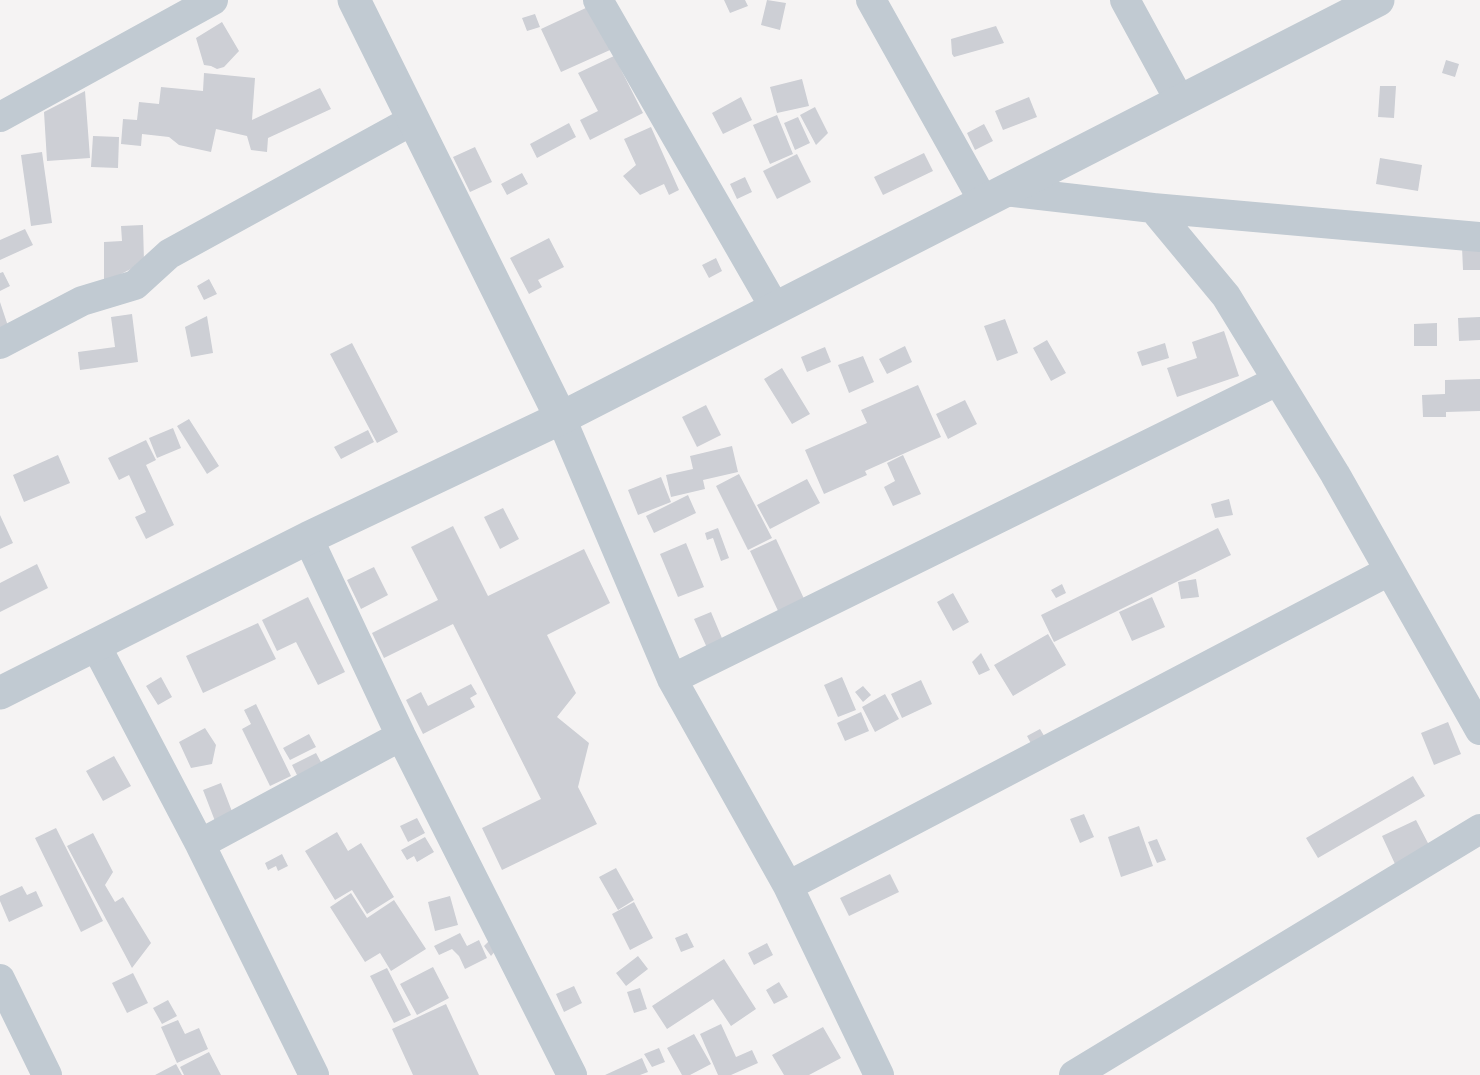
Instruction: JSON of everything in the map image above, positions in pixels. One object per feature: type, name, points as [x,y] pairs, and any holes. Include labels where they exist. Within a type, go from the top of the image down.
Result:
[{"type":"street","points":[[0,117],[213,0]]},
{"type":"street","points":[[354,0],[561,418],[672,679],[788,886],[879,1075]]},
{"type":"street","points":[[598,0],[775,308]]},
{"type":"street","points":[[871,0],[994,196]]},
{"type":"street","points":[[1125,0],[1180,101]]},
{"type":"street","points":[[0,693],[308,538],[561,418],[1378,0]]},
{"type":"street","points":[[0,344],[82,301],[135,285],[169,254],[413,120]]},
{"type":"street","points":[[994,196],[1480,237]]},
{"type":"street","points":[[1153,208],[1226,296],[1335,474],[1480,730]]},
{"type":"street","points":[[672,679],[1277,381]]},
{"type":"street","points":[[308,538],[401,736],[572,1075]]},
{"type":"street","points":[[788,886],[1389,571]]},
{"type":"street","points":[[95,644],[200,844],[314,1075]]},
{"type":"street","points":[[200,844],[401,736]]},
{"type":"street","points":[[1074,1075],[1480,829]]},
{"type":"street","points":[[0,979],[47,1075]]},
{"type":"building","points":[[724,0],[745,0],[748,6],[730,13]]},
{"type":"building","points":[[767,0],[786,3],[780,30],[761,25]]},
{"type":"building","points":[[590,6],[610,50],[561,72],[541,29]]},
{"type":"building","points":[[535,14],[540,27],[527,31],[522,18]]},
{"type":"building","points":[[222,22],[239,51],[224,67],[217,69],[204,65],[196,38]]},
{"type":"building","points":[[996,26],[1004,43],[954,57],[951,39]]},
{"type":"building","points":[[614,56],[643,113],[590,140],[580,120],[598,111],[578,73]]},
{"type":"building","points":[[1446,60],[1459,64],[1455,77],[1442,73]]},
{"type":"building","points":[[204,73],[255,78],[252,120],[320,88],[331,109],[268,138],[267,152],[251,150],[247,136],[216,129],[211,152],[179,145],[169,137],[142,134],[141,146],[121,144],[123,119],[137,120],[139,102],[159,104],[161,87],[203,91]]},
{"type":"building","points":[[802,79],[809,106],[777,113],[770,87]]},
{"type":"building","points":[[1380,86],[1396,86],[1394,118],[1378,117]]},
{"type":"building","points":[[85,91],[90,158],[47,161],[44,112]]},
{"type":"building","points":[[741,97],[752,120],[723,134],[712,113]]},
{"type":"building","points":[[1029,97],[1037,117],[1003,130],[995,111]]},
{"type":"building","points":[[815,107],[828,133],[816,145],[800,115]]},
{"type":"building","points":[[777,115],[793,154],[770,164],[753,125]]},
{"type":"building","points":[[798,117],[810,143],[795,150],[784,123]]},
{"type":"building","points":[[569,123],[576,137],[537,158],[530,144]]},
{"type":"building","points":[[984,124],[993,141],[975,150],[967,133]]},
{"type":"building","points":[[651,127],[679,190],[669,195],[664,184],[640,195],[623,176],[636,165],[624,139]]},
{"type":"building","points":[[93,136],[119,137],[118,168],[91,167]]},
{"type":"building","points":[[475,147],[492,182],[470,192],[453,157]]},
{"type":"building","points":[[42,152],[52,223],[31,226],[21,155]]},
{"type":"building","points":[[924,153],[933,171],[883,195],[874,177]]},
{"type":"building","points":[[797,154],[811,182],[777,199],[763,171]]},
{"type":"building","points":[[1380,158],[1422,165],[1418,191],[1376,184]]},
{"type":"building","points":[[522,173],[528,184],[507,195],[501,184]]},
{"type":"building","points":[[745,177],[752,192],[737,199],[730,184]]},
{"type":"building","points":[[143,225],[144,262],[104,283],[104,242],[122,241],[121,226]]},
{"type":"building","points":[[25,229],[33,245],[0,260],[0,240]]},
{"type":"building","points":[[549,238],[564,267],[538,280],[542,287],[529,294],[510,258]]},
{"type":"building","points":[[1462,247],[1480,247],[1480,270],[1463,270]]},
{"type":"building","points":[[716,258],[722,271],[709,278],[702,265]]},
{"type":"building","points":[[3,272],[10,286],[0,291],[0,273]]},
{"type":"building","points":[[209,279],[217,294],[204,300],[197,286]]},
{"type":"building","points":[[0,302],[9,329],[0,332]]},
{"type":"building","points":[[132,314],[138,362],[80,370],[78,352],[115,347],[111,317]]},
{"type":"building","points":[[207,316],[213,353],[191,357],[185,327]]},
{"type":"building","points":[[1480,317],[1480,340],[1459,341],[1458,318]]},
{"type":"building","points":[[1005,319],[1018,353],[997,361],[984,326]]},
{"type":"building","points":[[1437,323],[1437,346],[1414,346],[1414,324]]},
{"type":"building","points":[[1224,331],[1239,376],[1177,397],[1167,368],[1197,358],[1192,342]]},
{"type":"building","points":[[1047,340],[1066,373],[1051,381],[1033,348]]},
{"type":"building","points":[[352,343],[398,432],[377,443],[330,354]]},
{"type":"building","points":[[1165,343],[1169,358],[1142,366],[1137,352]]},
{"type":"building","points":[[905,346],[912,362],[887,374],[879,359]]},
{"type":"building","points":[[825,347],[831,362],[807,372],[801,357]]},
{"type":"building","points":[[863,356],[874,382],[849,393],[838,365]]},
{"type":"building","points":[[782,368],[810,414],[792,424],[764,379]]},
{"type":"building","points":[[1480,379],[1480,411],[1446,412],[1446,417],[1423,417],[1422,395],[1445,394],[1445,380]]},
{"type":"building","points":[[918,385],[941,437],[865,471],[867,475],[824,494],[805,450],[867,423],[861,410]]},
{"type":"building","points":[[965,400],[977,424],[948,439],[936,414]]},
{"type":"building","points":[[706,405],[721,435],[697,447],[682,417]]},
{"type":"building","points":[[189,419],[219,466],[207,474],[177,426]]},
{"type":"building","points":[[173,428],[181,448],[157,458],[149,438]]},
{"type":"building","points":[[368,430],[374,442],[341,459],[334,447]]},
{"type":"building","points":[[146,440],[156,460],[146,465],[174,525],[146,539],[135,517],[146,512],[129,475],[119,480],[108,458]]},
{"type":"building","points":[[732,446],[738,472],[703,480],[705,489],[671,497],[666,475],[693,469],[690,456]]},
{"type":"building","points":[[58,455],[70,483],[24,502],[13,475]]},
{"type":"building","points":[[903,455],[921,494],[893,506],[884,487],[895,481],[887,463]]},
{"type":"building","points":[[739,474],[772,538],[748,550],[716,486]]},
{"type":"building","points":[[661,477],[671,502],[638,515],[628,490]]},
{"type":"building","points":[[807,479],[820,503],[770,529],[757,505]]},
{"type":"building","points":[[688,495],[696,513],[654,533],[646,516]]},
{"type":"building","points":[[1229,499],[1233,515],[1215,518],[1211,504]]},
{"type":"building","points":[[503,508],[519,539],[500,549],[484,517]]},
{"type":"building","points":[[0,515],[13,543],[0,549]]},
{"type":"building","points":[[453,526],[488,596],[584,549],[610,603],[547,635],[576,693],[557,717],[589,743],[578,787],[597,824],[502,870],[482,828],[541,799],[453,624],[384,658],[372,633],[438,600],[411,547]]},
{"type":"building","points":[[718,528],[729,558],[721,561],[713,538],[707,540],[705,533]]},
{"type":"building","points":[[1218,528],[1231,555],[1054,642],[1041,615]]},
{"type":"building","points":[[776,539],[806,603],[780,615],[750,551]]},
{"type":"building","points":[[686,543],[704,587],[678,597],[660,554]]},
{"type":"building","points":[[37,564],[48,588],[0,612],[0,583]]},
{"type":"building","points":[[374,567],[388,595],[361,609],[347,580]]},
{"type":"building","points":[[1196,579],[1199,597],[1181,599],[1178,582]]},
{"type":"building","points":[[1062,584],[1066,593],[1056,598],[1051,590]]},
{"type":"building","points":[[953,593],[969,622],[953,631],[937,602]]},
{"type":"building","points":[[308,597],[345,672],[318,685],[296,642],[277,651],[262,620]]},
{"type":"building","points":[[1152,597],[1165,627],[1132,641],[1119,612]]},
{"type":"building","points":[[711,612],[724,643],[708,650],[694,619]]},
{"type":"building","points":[[258,623],[276,659],[203,693],[186,656]]},
{"type":"building","points":[[1048,634],[1066,665],[1013,696],[994,665]]},
{"type":"building","points":[[981,653],[990,670],[979,675],[972,662]]},
{"type":"building","points":[[161,677],[172,697],[158,705],[146,686]]},
{"type":"building","points":[[842,677],[856,710],[838,717],[824,685]]},
{"type":"building","points":[[921,680],[932,704],[902,718],[891,694]]},
{"type":"building","points":[[471,684],[477,694],[470,698],[475,707],[423,734],[406,700],[421,692],[428,706]]},
{"type":"building","points":[[863,686],[871,695],[863,702],[855,692]]},
{"type":"building","points":[[885,694],[899,719],[875,732],[862,707]]},
{"type":"building","points":[[256,704],[291,776],[270,786],[242,729],[251,724],[244,710]]},
{"type":"building","points":[[861,712],[869,731],[845,741],[837,723]]},
{"type":"building","points":[[1448,722],[1461,754],[1434,765],[1421,733]]},
{"type":"building","points":[[205,728],[216,745],[212,764],[191,768],[179,742]]},
{"type":"building","points":[[1040,729],[1049,744],[1035,751],[1027,736]]},
{"type":"building","points":[[309,734],[316,747],[290,760],[283,748]]},
{"type":"building","points":[[316,753],[322,764],[298,777],[292,765]]},
{"type":"building","points":[[114,756],[131,786],[103,801],[86,771]]},
{"type":"building","points":[[1413,776],[1425,796],[1318,858],[1306,838]]},
{"type":"building","points":[[221,783],[233,814],[215,821],[203,790]]},
{"type":"building","points":[[1084,814],[1094,837],[1080,843],[1070,819]]},
{"type":"building","points":[[417,818],[425,833],[408,842],[400,826]]},
{"type":"building","points":[[1416,820],[1430,847],[1395,864],[1382,836]]},
{"type":"building","points":[[1139,826],[1153,866],[1121,877],[1108,837]]},
{"type":"building","points":[[56,828],[103,921],[81,932],[35,838]]},
{"type":"building","points":[[337,832],[348,851],[361,843],[394,897],[367,914],[352,890],[335,900],[305,851]]},
{"type":"building","points":[[93,833],[113,872],[105,885],[115,902],[123,897],[151,943],[132,968],[67,846]]},
{"type":"building","points":[[425,837],[434,852],[417,862],[414,856],[407,860],[401,850]]},
{"type":"building","points":[[1157,839],[1166,860],[1157,863],[1148,842]]},
{"type":"building","points":[[282,854],[288,866],[278,871],[276,866],[268,870],[265,863]]},
{"type":"building","points":[[616,868],[634,900],[618,910],[599,877]]},
{"type":"building","points":[[890,874],[899,892],[849,916],[840,898]]},
{"type":"building","points":[[22,886],[27,895],[36,891],[43,906],[9,922],[0,896]]},
{"type":"building","points":[[351,893],[367,918],[394,900],[426,949],[391,971],[380,953],[365,962],[330,907]]},
{"type":"building","points":[[450,896],[458,925],[435,931],[428,902]]},
{"type":"building","points":[[634,902],[653,938],[630,950],[612,914]]},
{"type":"building","points":[[460,933],[467,946],[479,940],[487,958],[465,969],[459,956],[452,949],[439,955],[434,946]]},
{"type":"building","points":[[687,933],[694,947],[681,952],[675,938]]},
{"type":"building","points":[[492,938],[497,949],[491,956],[484,946]]},
{"type":"building","points":[[767,943],[773,955],[754,965],[748,953]]},
{"type":"building","points":[[638,956],[648,969],[626,986],[616,973]]},
{"type":"building","points":[[724,959],[756,1009],[731,1026],[713,999],[667,1029],[652,1006]]},
{"type":"building","points":[[433,967],[449,998],[417,1015],[400,984]]},
{"type":"building","points":[[387,968],[411,1015],[394,1023],[370,976]]},
{"type":"building","points":[[133,973],[148,1003],[127,1013],[112,983]]},
{"type":"building","points":[[779,982],[788,997],[774,1004],[766,990]]},
{"type":"building","points":[[574,986],[582,1003],[564,1012],[556,994]]},
{"type":"building","points":[[640,988],[647,1009],[634,1013],[627,992]]},
{"type":"building","points":[[168,1000],[177,1016],[162,1024],[153,1008]]},
{"type":"building","points":[[446,1004],[479,1075],[413,1075],[392,1029]]},
{"type":"building","points":[[178,1020],[185,1034],[199,1028],[208,1049],[177,1063],[161,1027]]},
{"type":"building","points":[[721,1024],[736,1057],[752,1050],[758,1063],[731,1075],[718,1075],[700,1034]]},
{"type":"building","points":[[823,1027],[841,1058],[809,1075],[784,1075],[772,1055]]},
{"type":"building","points":[[694,1034],[711,1064],[690,1075],[682,1075],[667,1048]]},
{"type":"building","points":[[659,1048],[665,1062],[652,1067],[644,1054]]},
{"type":"building","points":[[209,1052],[221,1075],[184,1075],[180,1067]]},
{"type":"building","points":[[642,1058],[648,1072],[640,1075],[605,1075]]},
{"type":"building","points":[[176,1064],[182,1075],[155,1075]]}]
